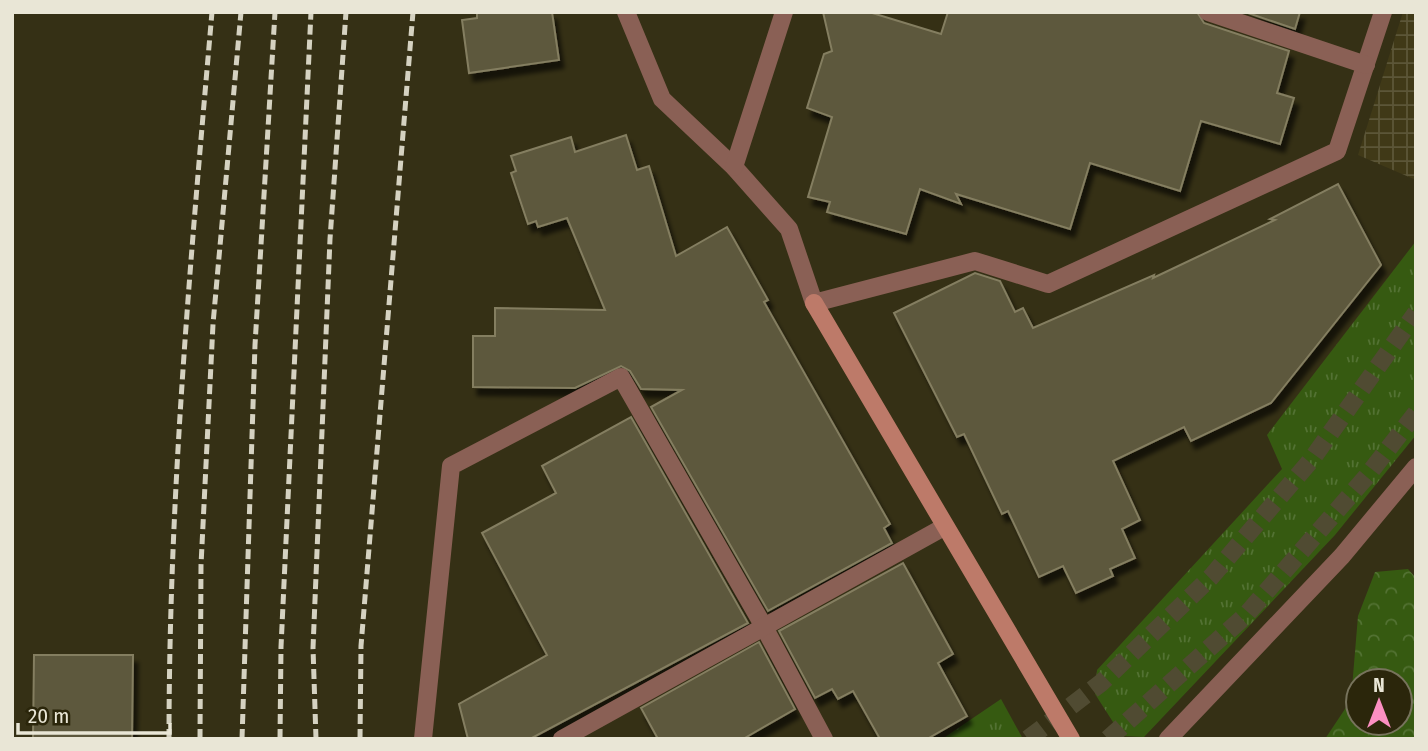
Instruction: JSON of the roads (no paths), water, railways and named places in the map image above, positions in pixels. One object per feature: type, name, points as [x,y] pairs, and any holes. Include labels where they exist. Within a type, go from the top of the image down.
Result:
[{"type":"street","points":[[626,12],[662,99],[734,167],[789,229],[814,303],[1071,739]]},
{"type":"street","points":[[734,167],[783,12]]},
{"type":"street","points":[[1208,12],[1366,65]]},
{"type":"street","points":[[814,303],[975,261],[1048,284],[1337,151],[1383,12]]},
{"type":"street","points":[[423,739],[452,467],[621,377],[763,625],[824,739]]},
{"type":"street","points":[[1168,739],[1342,556],[1416,467]]},
{"type":"street","points":[[562,739],[763,625],[944,527]]},
{"type":"tunnel","points":[[1028,739],[1101,683],[1211,577],[1312,459],[1416,313]]},
{"type":"tunnel","points":[[1108,739],[1245,616],[1367,476],[1416,413]]},
{"type":"railway","points":[[169,739],[177,466],[212,12]]},
{"type":"railway","points":[[200,739],[201,565],[213,324],[241,12]]},
{"type":"railway","points":[[242,739],[255,345],[275,12]]},
{"type":"railway","points":[[280,739],[281,647],[311,12]]},
{"type":"railway","points":[[316,739],[313,648],[330,239],[346,12]]},
{"type":"railway","points":[[360,739],[361,646],[413,12]]}]
